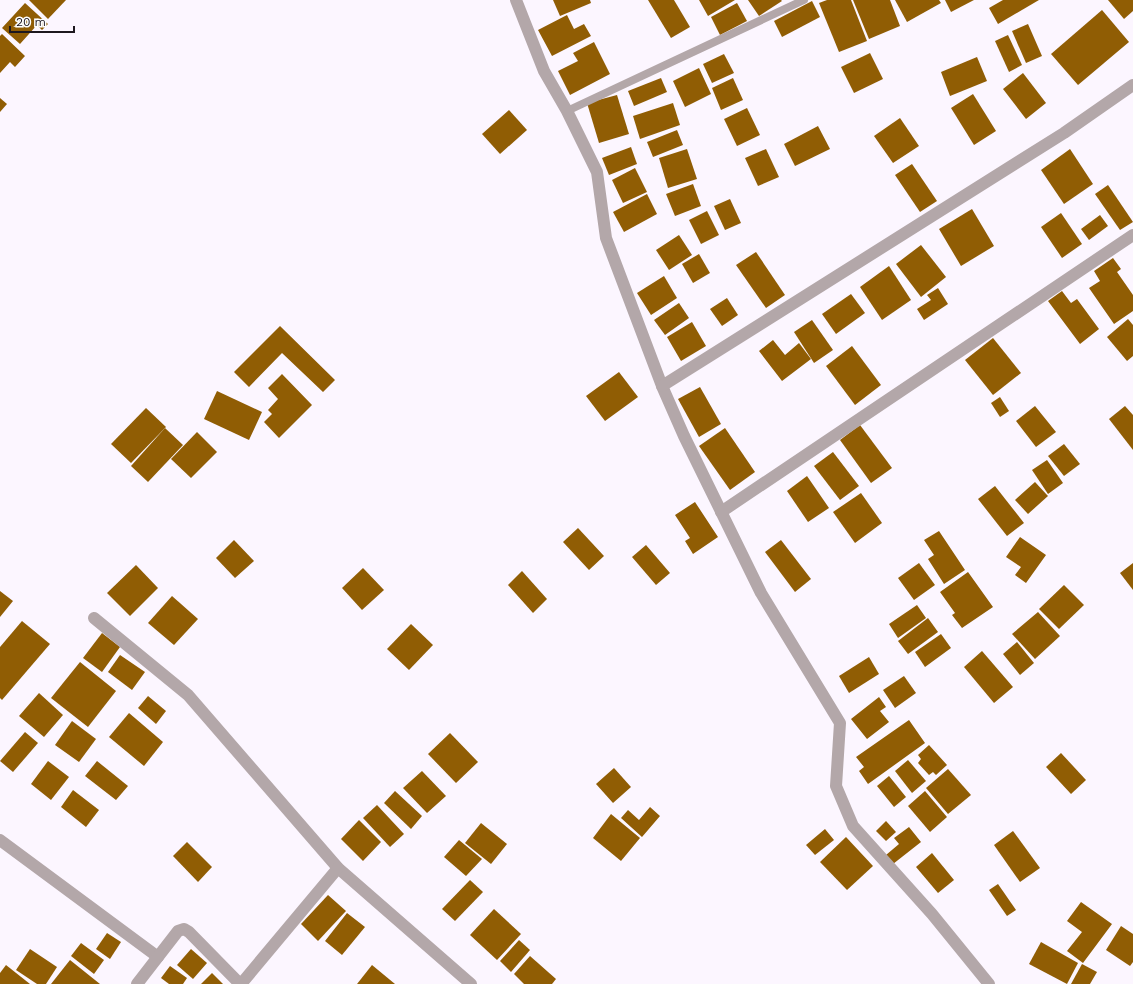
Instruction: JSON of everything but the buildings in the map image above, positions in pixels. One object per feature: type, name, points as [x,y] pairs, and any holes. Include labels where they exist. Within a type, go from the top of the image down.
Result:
[{"type":"street","points":[[516,0],[544,71],[567,112],[597,172],[606,238],[662,386],[684,436],[761,593],[840,723],[836,786],[853,826],[932,914],[989,984]]},
{"type":"street","points":[[662,386],[1064,133],[1133,85]]},
{"type":"street","points":[[721,512],[1133,235]]},
{"type":"street","points":[[94,618],[188,695],[338,868],[471,984]]},
{"type":"street","points":[[0,840],[158,957]]},
{"type":"street","points":[[137,984],[178,931],[184,929],[189,932],[240,984],[338,868]]},
{"type":"lane","points":[[567,112],[804,0]]}]
